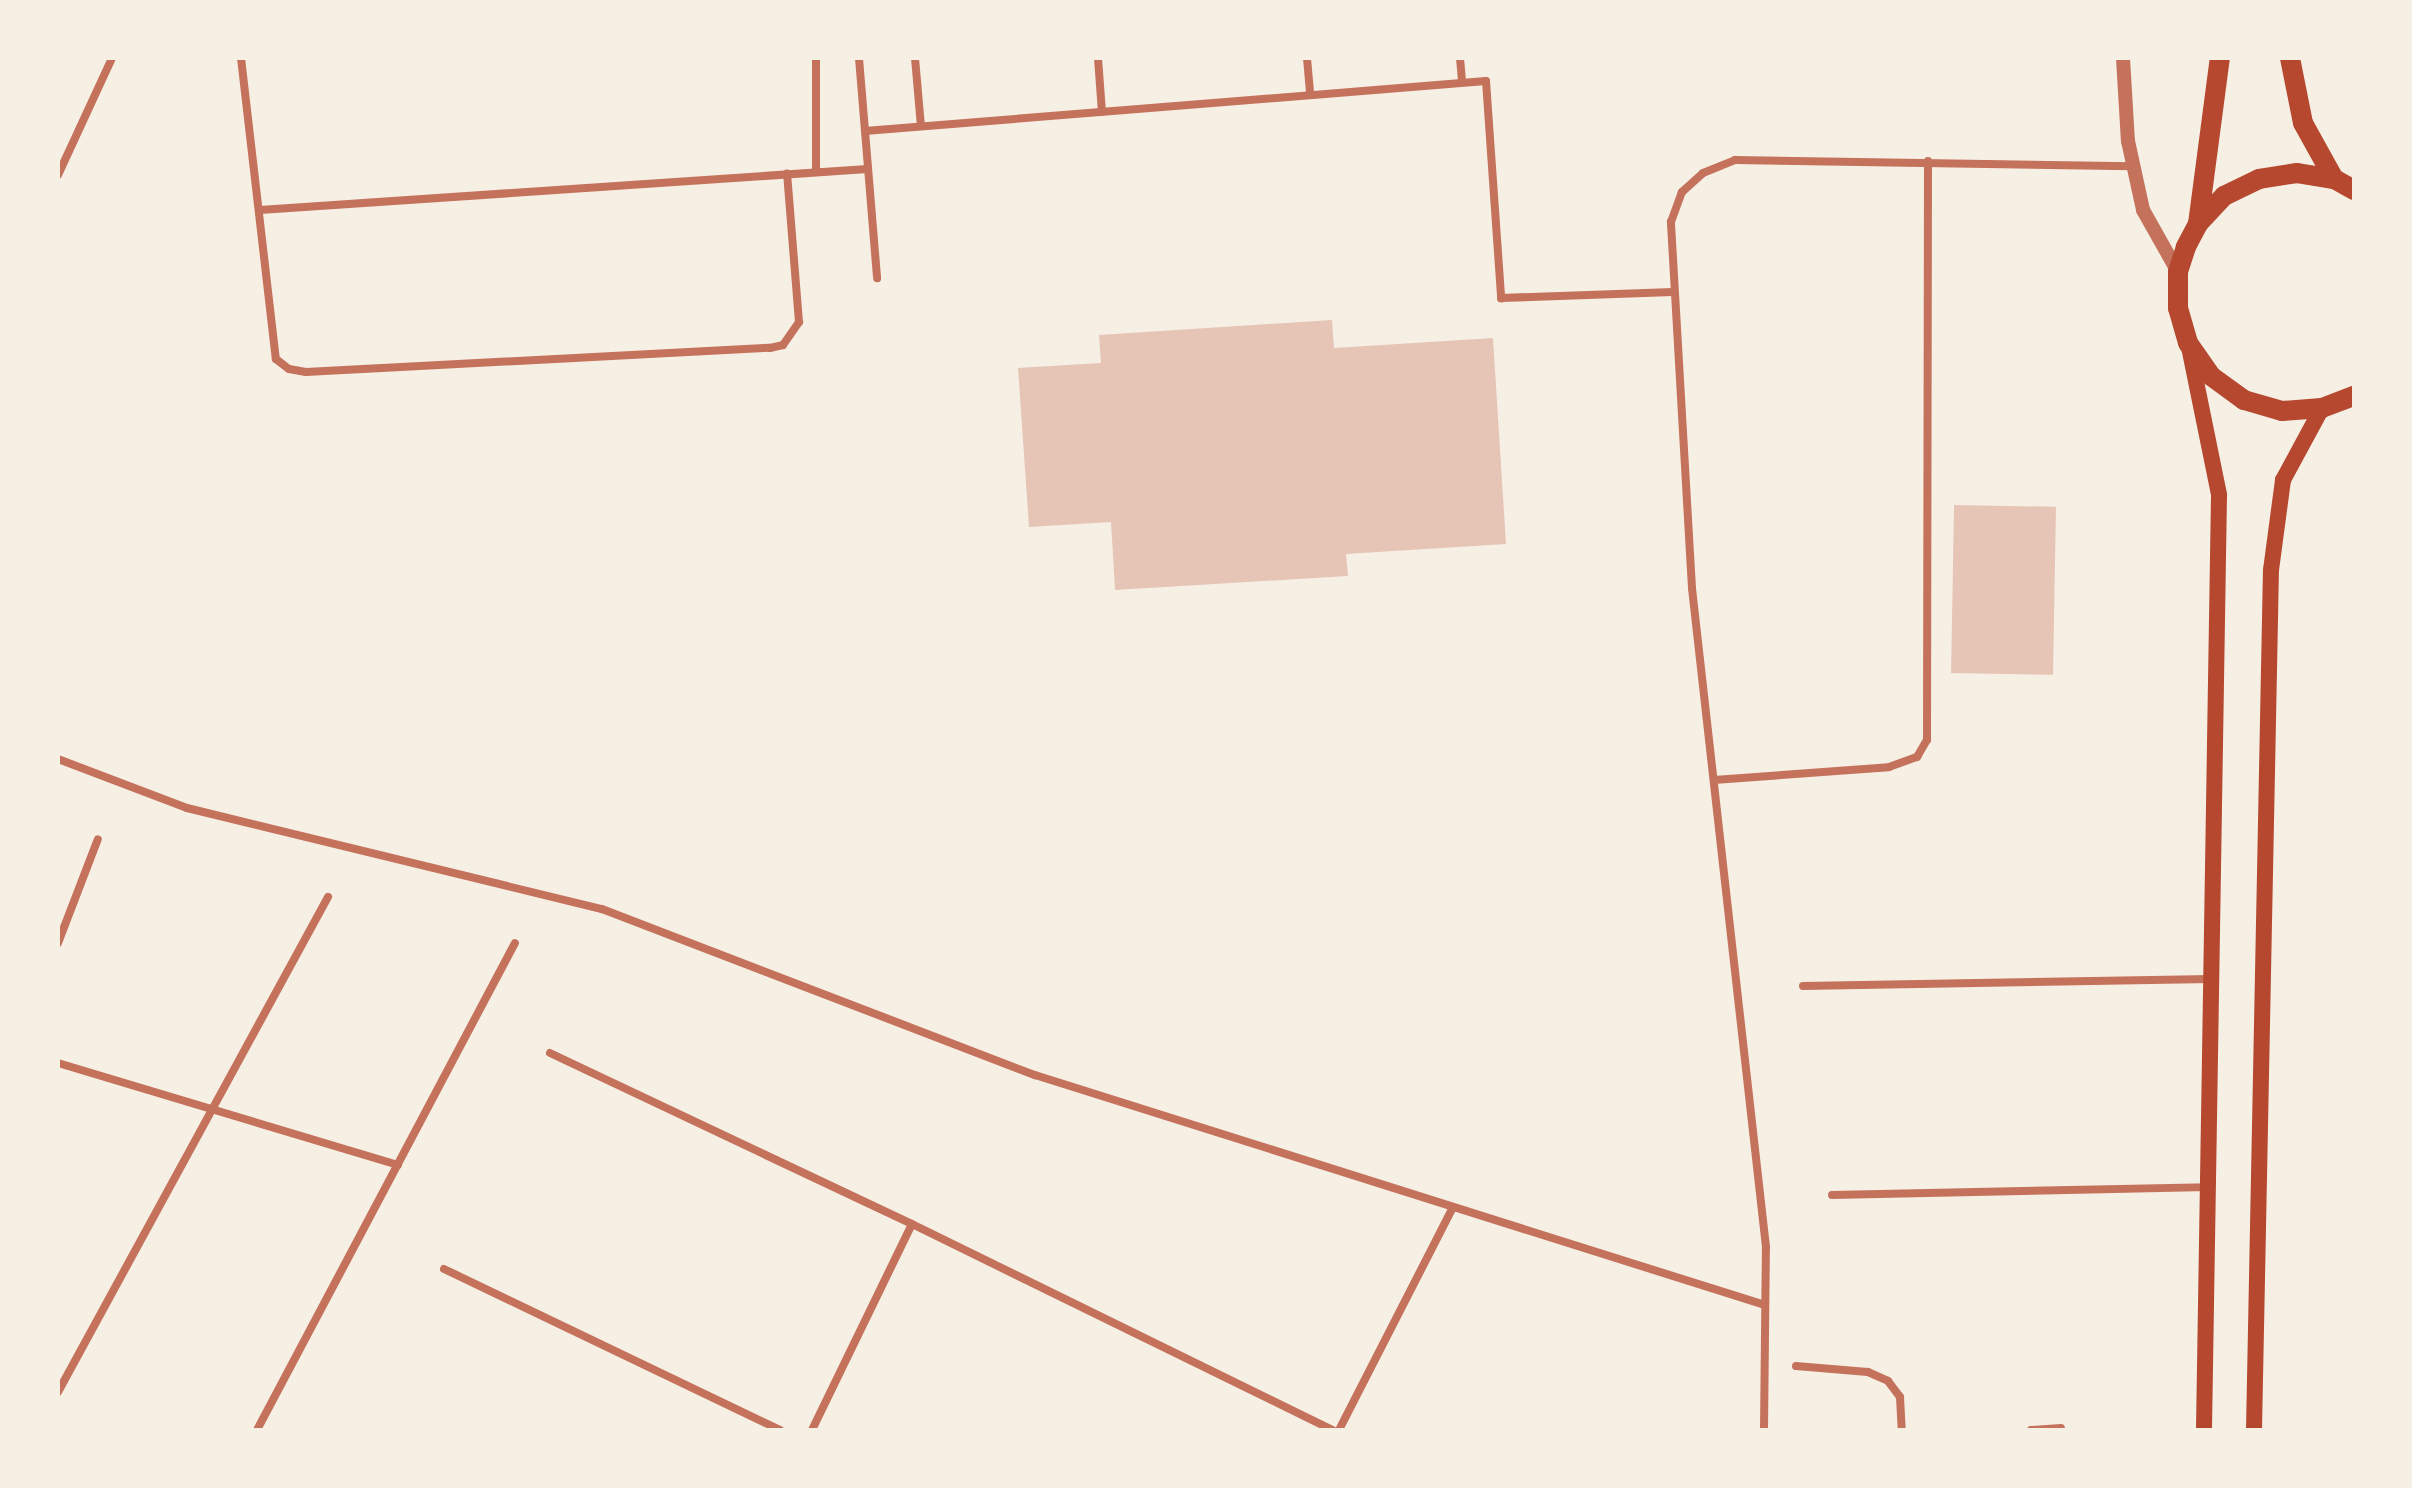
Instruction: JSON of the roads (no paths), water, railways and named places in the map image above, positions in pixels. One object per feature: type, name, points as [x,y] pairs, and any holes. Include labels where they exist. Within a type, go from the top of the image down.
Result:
[{"type":"main road","points":[[2204,1430],[2219,495],[2178,308],[2178,272],[2198,224],[2220,58]]},
{"type":"main road","points":[[2290,58],[2303,123],[2334,179]]},
{"type":"main road","points":[[2198,224],[2224,196],[2259,179],[2297,173],[2334,179],[2354,190]]},
{"type":"main road","points":[[2188,343],[2211,376],[2244,400],[2282,411],[2322,408],[2354,396]]},
{"type":"main road","points":[[2254,1430],[2271,570],[2283,480],[2322,408]]},
{"type":"street","points":[[58,175],[112,58]]},
{"type":"street","points":[[241,58],[276,359],[289,369],[306,372],[783,345],[799,322],[787,173]]},
{"type":"street","points":[[816,58],[816,172]]},
{"type":"street","points":[[859,58],[877,278]]},
{"type":"street","points":[[915,58],[921,126]]},
{"type":"street","points":[[1098,58],[1102,112]]},
{"type":"street","points":[[1307,58],[1310,95]]},
{"type":"street","points":[[1460,58],[1462,82]]},
{"type":"street","points":[[2123,58],[2128,141],[2143,210],[2178,272]]},
{"type":"street","points":[[865,131],[1486,81],[1501,298],[1673,292]]},
{"type":"street","points":[[1764,1430],[1766,1247],[1692,588],[1671,222],[1682,192],[1703,173],[1735,160],[2133,166]]},
{"type":"street","points":[[1714,780],[1889,767],[1917,757],[1927,740],[1928,161]]},
{"type":"street","points":[[260,210],[868,169]]},
{"type":"street","points":[[58,759],[187,808],[602,909],[1035,1075],[1765,1305]]},
{"type":"street","points":[[58,943],[98,839]]},
{"type":"street","points":[[58,1392],[216,1108],[328,897]]},
{"type":"street","points":[[257,1430],[515,943]]},
{"type":"street","points":[[1803,986],[2211,979]]},
{"type":"street","points":[[550,1053],[912,1224],[1333,1430]]},
{"type":"street","points":[[58,1063],[398,1165]]},
{"type":"street","points":[[1832,1195],[2208,1187]]},
{"type":"street","points":[[1339,1430],[1453,1207]]},
{"type":"street","points":[[812,1430],[912,1224]]},
{"type":"street","points":[[444,1269],[780,1430]]},
{"type":"street","points":[[1796,1366],[1868,1372],[1888,1381],[1900,1397],[1902,1430]]},
{"type":"street","points":[[2031,1430],[2061,1428]]}]
